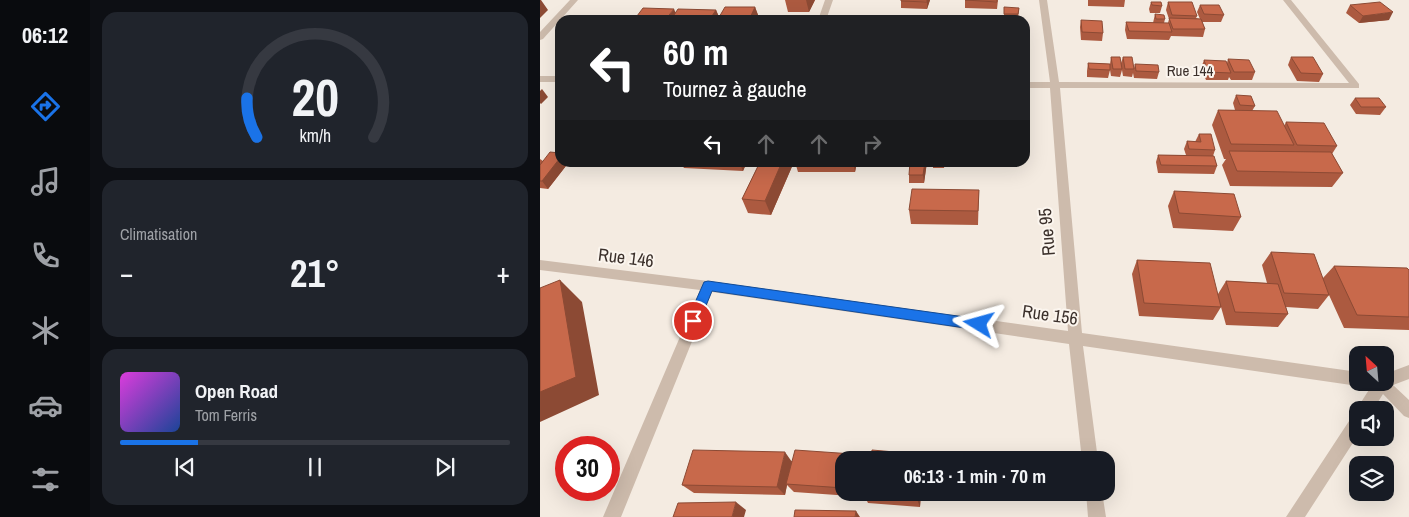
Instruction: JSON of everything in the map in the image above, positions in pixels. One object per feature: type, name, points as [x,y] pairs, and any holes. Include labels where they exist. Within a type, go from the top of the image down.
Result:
[{"type":"street","points":[[560,15],[574,0]]},
{"type":"street","points":[[824,15],[829,0]]},
{"type":"street","name":"Rue 95","points":[[1043,0],[1055,86],[1075,338],[1089,451]]},
{"type":"street","name":"Rue 144","points":[[1030,85],[1356,86],[1287,0]]},
{"type":"street","points":[[540,37],[555,21]]},
{"type":"street","points":[[540,79],[555,79]]},
{"type":"street","name":"Rue 146","points":[[540,265],[708,286]]},
{"type":"street","points":[[612,517],[708,286]]},
{"type":"street","name":"Rue 156","points":[[708,286],[1349,378]]},
{"type":"street","points":[[1394,378],[1409,372]]},
{"type":"street","points":[[1390,391],[1409,411]]},
{"type":"street","points":[[1295,517],[1349,434]]},
{"type":"street","points":[[1095,501],[1097,517]]},
{"type":"building","points":[[927,0],[927,2],[901,1]]},
{"type":"building","points":[[965,0],[997,0],[997,2]]},
{"type":"building","points":[[1151,2],[1161,2],[1162,6],[1152,5]]},
{"type":"building","points":[[1168,2],[1192,2],[1197,16],[1172,15]]},
{"type":"building","points":[[1380,2],[1393,12],[1363,16],[1350,5]]},
{"type":"building","points":[[1200,5],[1219,5],[1224,15],[1204,14]]},
{"type":"building","points":[[725,7],[755,7],[751,15],[720,15]]},
{"type":"building","points":[[1004,7],[1019,8],[1018,14],[1004,14]]},
{"type":"building","points":[[643,8],[674,9],[669,15],[638,15]]},
{"type":"building","points":[[678,9],[716,10],[713,15],[674,15]]},
{"type":"building","points":[[1155,14],[1164,15],[1165,19],[1156,19]]},
{"type":"building","points":[[1169,18],[1201,19],[1205,29],[1173,29]]},
{"type":"building","points":[[1081,20],[1102,21],[1103,33],[1082,32]]},
{"type":"building","points":[[1126,22],[1169,23],[1172,32],[1129,31]]},
{"type":"building","points":[[1111,57],[1120,57],[1122,69],[1113,69]]},
{"type":"building","points":[[1123,57],[1132,57],[1134,69],[1125,69]]},
{"type":"building","points":[[1291,57],[1313,57],[1323,74],[1301,73]]},
{"type":"building","points":[[1228,59],[1249,60],[1255,72],[1234,72]]},
{"type":"building","points":[[1204,60],[1226,61],[1231,73],[1208,72]]},
{"type":"building","points":[[1088,63],[1110,64],[1110,70],[1089,69]]},
{"type":"building","points":[[1135,64],[1158,65],[1159,72],[1136,71]]},
{"type":"building","points":[[1236,95],[1251,96],[1255,106],[1240,105]]},
{"type":"building","points":[[1355,98],[1379,98],[1386,107],[1361,107]]},
{"type":"building","points":[[1218,110],[1277,111],[1294,145],[1231,144]]},
{"type":"building","points":[[1286,122],[1324,123],[1337,146],[1297,145]]},
{"type":"building","points":[[1199,134],[1211,134],[1215,150],[1189,149],[1187,141],[1201,142]]},
{"type":"building","points":[[1229,151],[1331,152],[1343,173],[1237,171]]},
{"type":"building","points":[[550,152],[555,152],[555,164],[542,181],[540,181],[540,165]]},
{"type":"building","points":[[1158,155],[1214,156],[1217,166],[1161,165]]},
{"type":"building","points":[[758,167],[780,167],[765,201],[742,199]]},
{"type":"building","points":[[910,167],[924,167],[923,175],[909,175]]},
{"type":"building","points":[[912,189],[979,190],[978,211],[909,210]]},
{"type":"building","points":[[1174,191],[1234,194],[1241,217],[1179,213]]},
{"type":"building","points":[[1271,252],[1314,254],[1329,295],[1284,293]]},
{"type":"building","points":[[1137,260],[1210,263],[1221,307],[1144,303]]},
{"type":"building","points":[[1334,266],[1407,268],[1409,270],[1409,317],[1357,315]]},
{"type":"building","points":[[560,280],[576,377],[540,392],[540,288]]},
{"type":"building","points":[[1226,281],[1278,284],[1288,314],[1235,312]]},
{"type":"building","points":[[693,450],[785,452],[777,487],[682,485]]},
{"type":"building","points":[[795,450],[835,453],[835,487],[786,484]]},
{"type":"building","points":[[736,502],[732,517],[673,517],[678,503]]},
{"type":"building","points":[[795,510],[856,511],[855,517],[794,517]]},
{"type":"route","points":[[693,321],[708,286],[979,324]]}]
